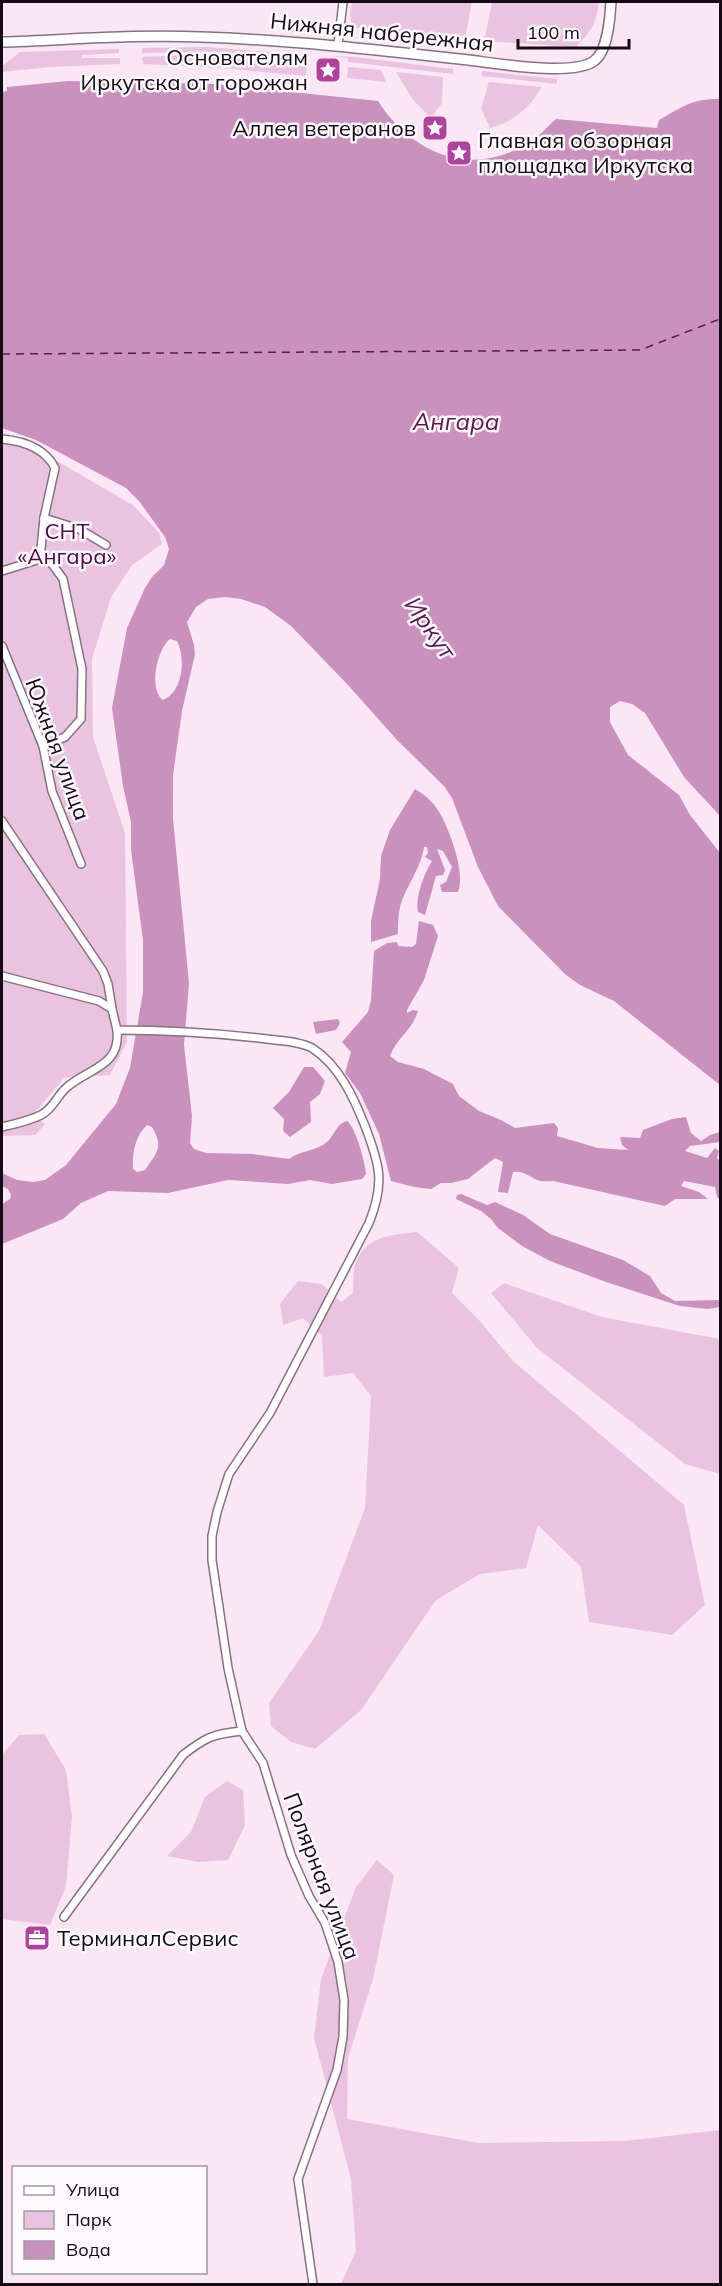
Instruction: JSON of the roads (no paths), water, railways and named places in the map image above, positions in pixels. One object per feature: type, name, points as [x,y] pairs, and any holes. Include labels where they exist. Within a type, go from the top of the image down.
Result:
[{"type":"main road","name":"Нижняя набережная","points":[[2,42],[199,37],[338,45],[536,67],[575,68],[594,61],[604,45],[611,2]]},
{"type":"street","points":[[338,45],[343,2]]},
{"type":"street","points":[[2,440],[27,445],[44,452],[55,468],[44,518],[40,559]]},
{"type":"street","points":[[44,518],[79,529],[106,544]]},
{"type":"street","points":[[2,571],[40,559],[50,561],[63,579],[82,669],[81,719],[65,737],[43,746]]},
{"type":"street","name":"Южная улица","points":[[2,646],[43,746],[52,791],[81,864]]},
{"type":"street","points":[[2,821],[103,971],[108,984],[112,1009],[121,1030],[115,1053],[109,1060],[73,1082],[44,1114],[2,1127]]},
{"type":"street","points":[[2,976],[85,996],[112,1009]]},
{"type":"street","name":"Полярная улица","points":[[121,1030],[198,1031],[311,1047],[336,1069],[361,1116],[378,1162],[380,1181],[378,1201],[369,1223],[270,1413],[229,1474],[212,1536],[212,1560],[228,1668],[242,1731],[263,1764],[291,1856],[309,1896],[325,1923],[338,1962],[344,2000],[343,2037],[337,2070],[298,2179],[313,2284]]},
{"type":"street","points":[[64,1917],[183,1755],[202,1740],[220,1733],[242,1731]]},
{"type":"water","name":"Ангара","points":[[68,81],[216,84],[378,101],[407,135],[425,147],[444,155],[464,159],[485,159],[507,154],[532,141],[556,119],[657,128],[659,120],[688,104],[720,99],[720,816],[684,777],[645,713],[632,704],[620,701],[610,707],[610,722],[628,755],[679,795],[690,815],[720,853],[720,1085],[614,1001],[580,985],[566,975],[498,906],[478,867],[452,798],[444,786],[397,740],[291,626],[265,607],[241,599],[225,597],[208,599],[196,607],[187,622],[195,654],[182,711],[173,775],[173,819],[189,983],[184,1045],[192,1116],[190,1143],[194,1149],[206,1153],[253,1154],[289,1159],[324,1144],[338,1126],[347,1121],[357,1138],[366,1174],[362,1179],[332,1184],[310,1180],[288,1184],[228,1180],[168,1193],[108,1191],[81,1203],[63,1219],[2,1244],[2,1204],[10,1199],[11,1195],[8,1189],[2,1186],[2,1173],[17,1180],[33,1182],[45,1180],[66,1165],[116,1104],[130,1068],[143,992],[143,940],[131,850],[131,822],[123,786],[112,708],[127,628],[145,588],[164,565],[169,549],[165,537],[139,501],[126,488],[36,440],[2,428],[2,92],[7,91],[7,87]],"holes":[[[170,639],[177,641],[180,648],[181,674],[175,690],[163,700],[156,688],[156,670],[161,651]],[[147,1125],[152,1127],[156,1134],[157,1150],[145,1170],[137,1172],[133,1169],[134,1151],[137,1140]]]},
{"type":"water","points":[[415,789],[436,807],[449,832],[459,864],[458,892],[442,892],[440,885],[446,882],[452,867],[443,851],[437,849],[445,870],[443,875],[436,876],[425,915],[418,912],[421,886],[432,861],[425,857],[428,853],[427,847],[424,847],[418,867],[401,904],[398,934],[371,942],[371,921],[380,879],[381,856],[390,830]]},
{"type":"water","points":[[419,921],[433,925],[438,936],[424,980],[407,1013],[413,1010],[418,1011],[390,1056],[398,1062],[424,1069],[453,1084],[459,1096],[479,1111],[515,1128],[554,1123],[558,1128],[557,1136],[598,1148],[628,1150],[622,1145],[620,1137],[640,1138],[643,1130],[672,1119],[686,1117],[691,1133],[701,1141],[720,1132],[720,1142],[690,1146],[685,1151],[707,1158],[715,1148],[719,1151],[717,1158],[720,1161],[720,1199],[717,1197],[715,1187],[684,1181],[681,1186],[699,1192],[708,1199],[675,1199],[665,1206],[553,1181],[539,1181],[517,1172],[513,1172],[508,1193],[498,1192],[503,1162],[495,1158],[468,1179],[441,1183],[431,1189],[391,1181],[379,1134],[360,1093],[345,1073],[351,1052],[342,1042],[368,1012],[371,1000],[374,951],[387,943],[397,942],[398,946],[412,947],[416,944]]},
{"type":"water","points":[[338,1019],[340,1023],[336,1030],[316,1034],[313,1022]]},
{"type":"water","points":[[304,1067],[313,1067],[325,1081],[320,1094],[310,1102],[311,1122],[290,1137],[283,1131],[284,1119],[273,1108],[289,1092]]},
{"type":"water","points":[[461,1194],[487,1205],[495,1202],[523,1215],[550,1234],[623,1260],[650,1276],[661,1293],[675,1301],[720,1300],[720,1307],[708,1309],[680,1306],[550,1261],[522,1246],[498,1228],[481,1211],[456,1199],[457,1195]]},
{"type":"place","name":"Основателям Иркутска от горожан","points":[[328,70]]},
{"type":"place","name":"Аллея ветеранов","points":[[435,128]]},
{"type":"place","name":"Главная обзорная площадка Иркутска","points":[[459,153]]},
{"type":"place","name":"ТерминалСервис","points":[[37,1938]]},
{"type":"park label","name":"СНТ «Ангара»","points":[[67,544]]},
{"type":"water label","name":"Иркут","points":[[430,628]]}]
